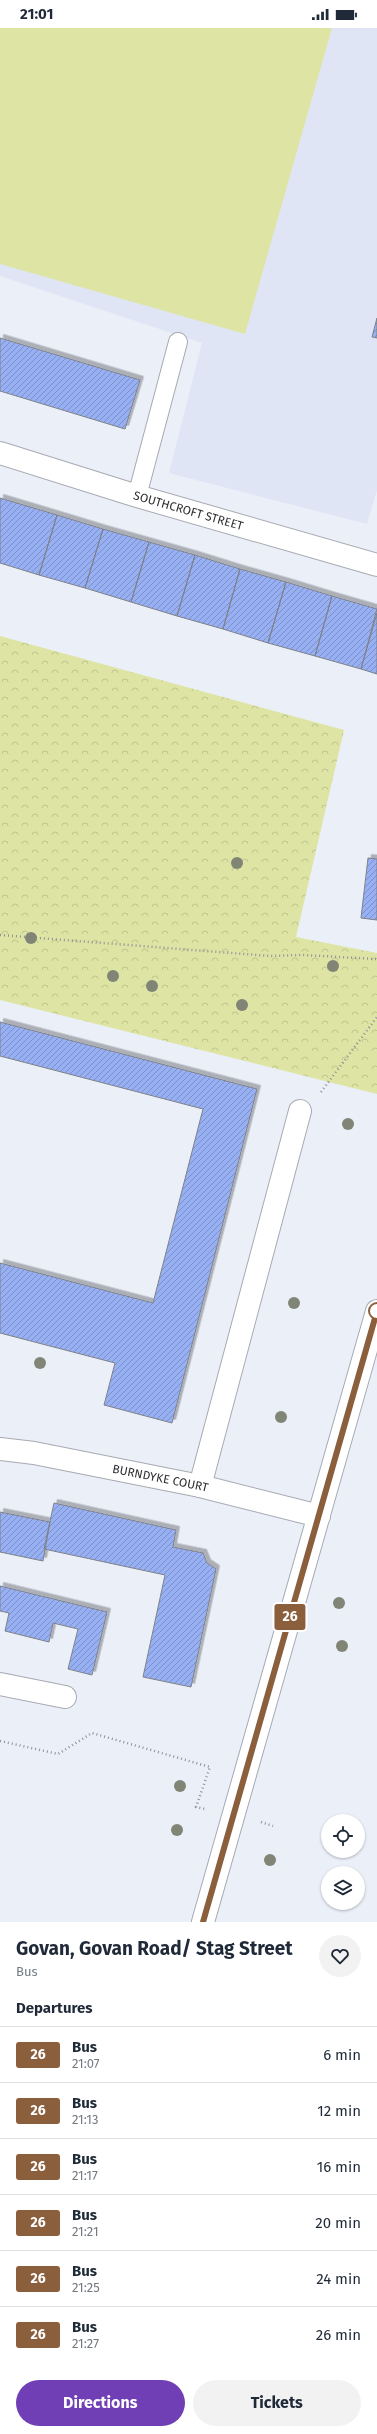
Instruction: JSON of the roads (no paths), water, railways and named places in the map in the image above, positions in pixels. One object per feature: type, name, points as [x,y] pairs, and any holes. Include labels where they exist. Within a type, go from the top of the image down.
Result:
[{"type":"street","name":"SOUTHCROFT STREET","points":[[0,453],[137,496],[377,565]]},
{"type":"street","points":[[200,1486],[300,1111]]},
{"type":"street","points":[[203,1922],[235,1815],[377,1311]]},
{"type":"street","name":"BURNDYKE COURT","points":[[0,1449],[34,1452],[200,1486],[318,1516]]},
{"type":"street","points":[[0,1684],[65,1697]]},
{"type":"lane","points":[[137,496],[178,342]]}]
